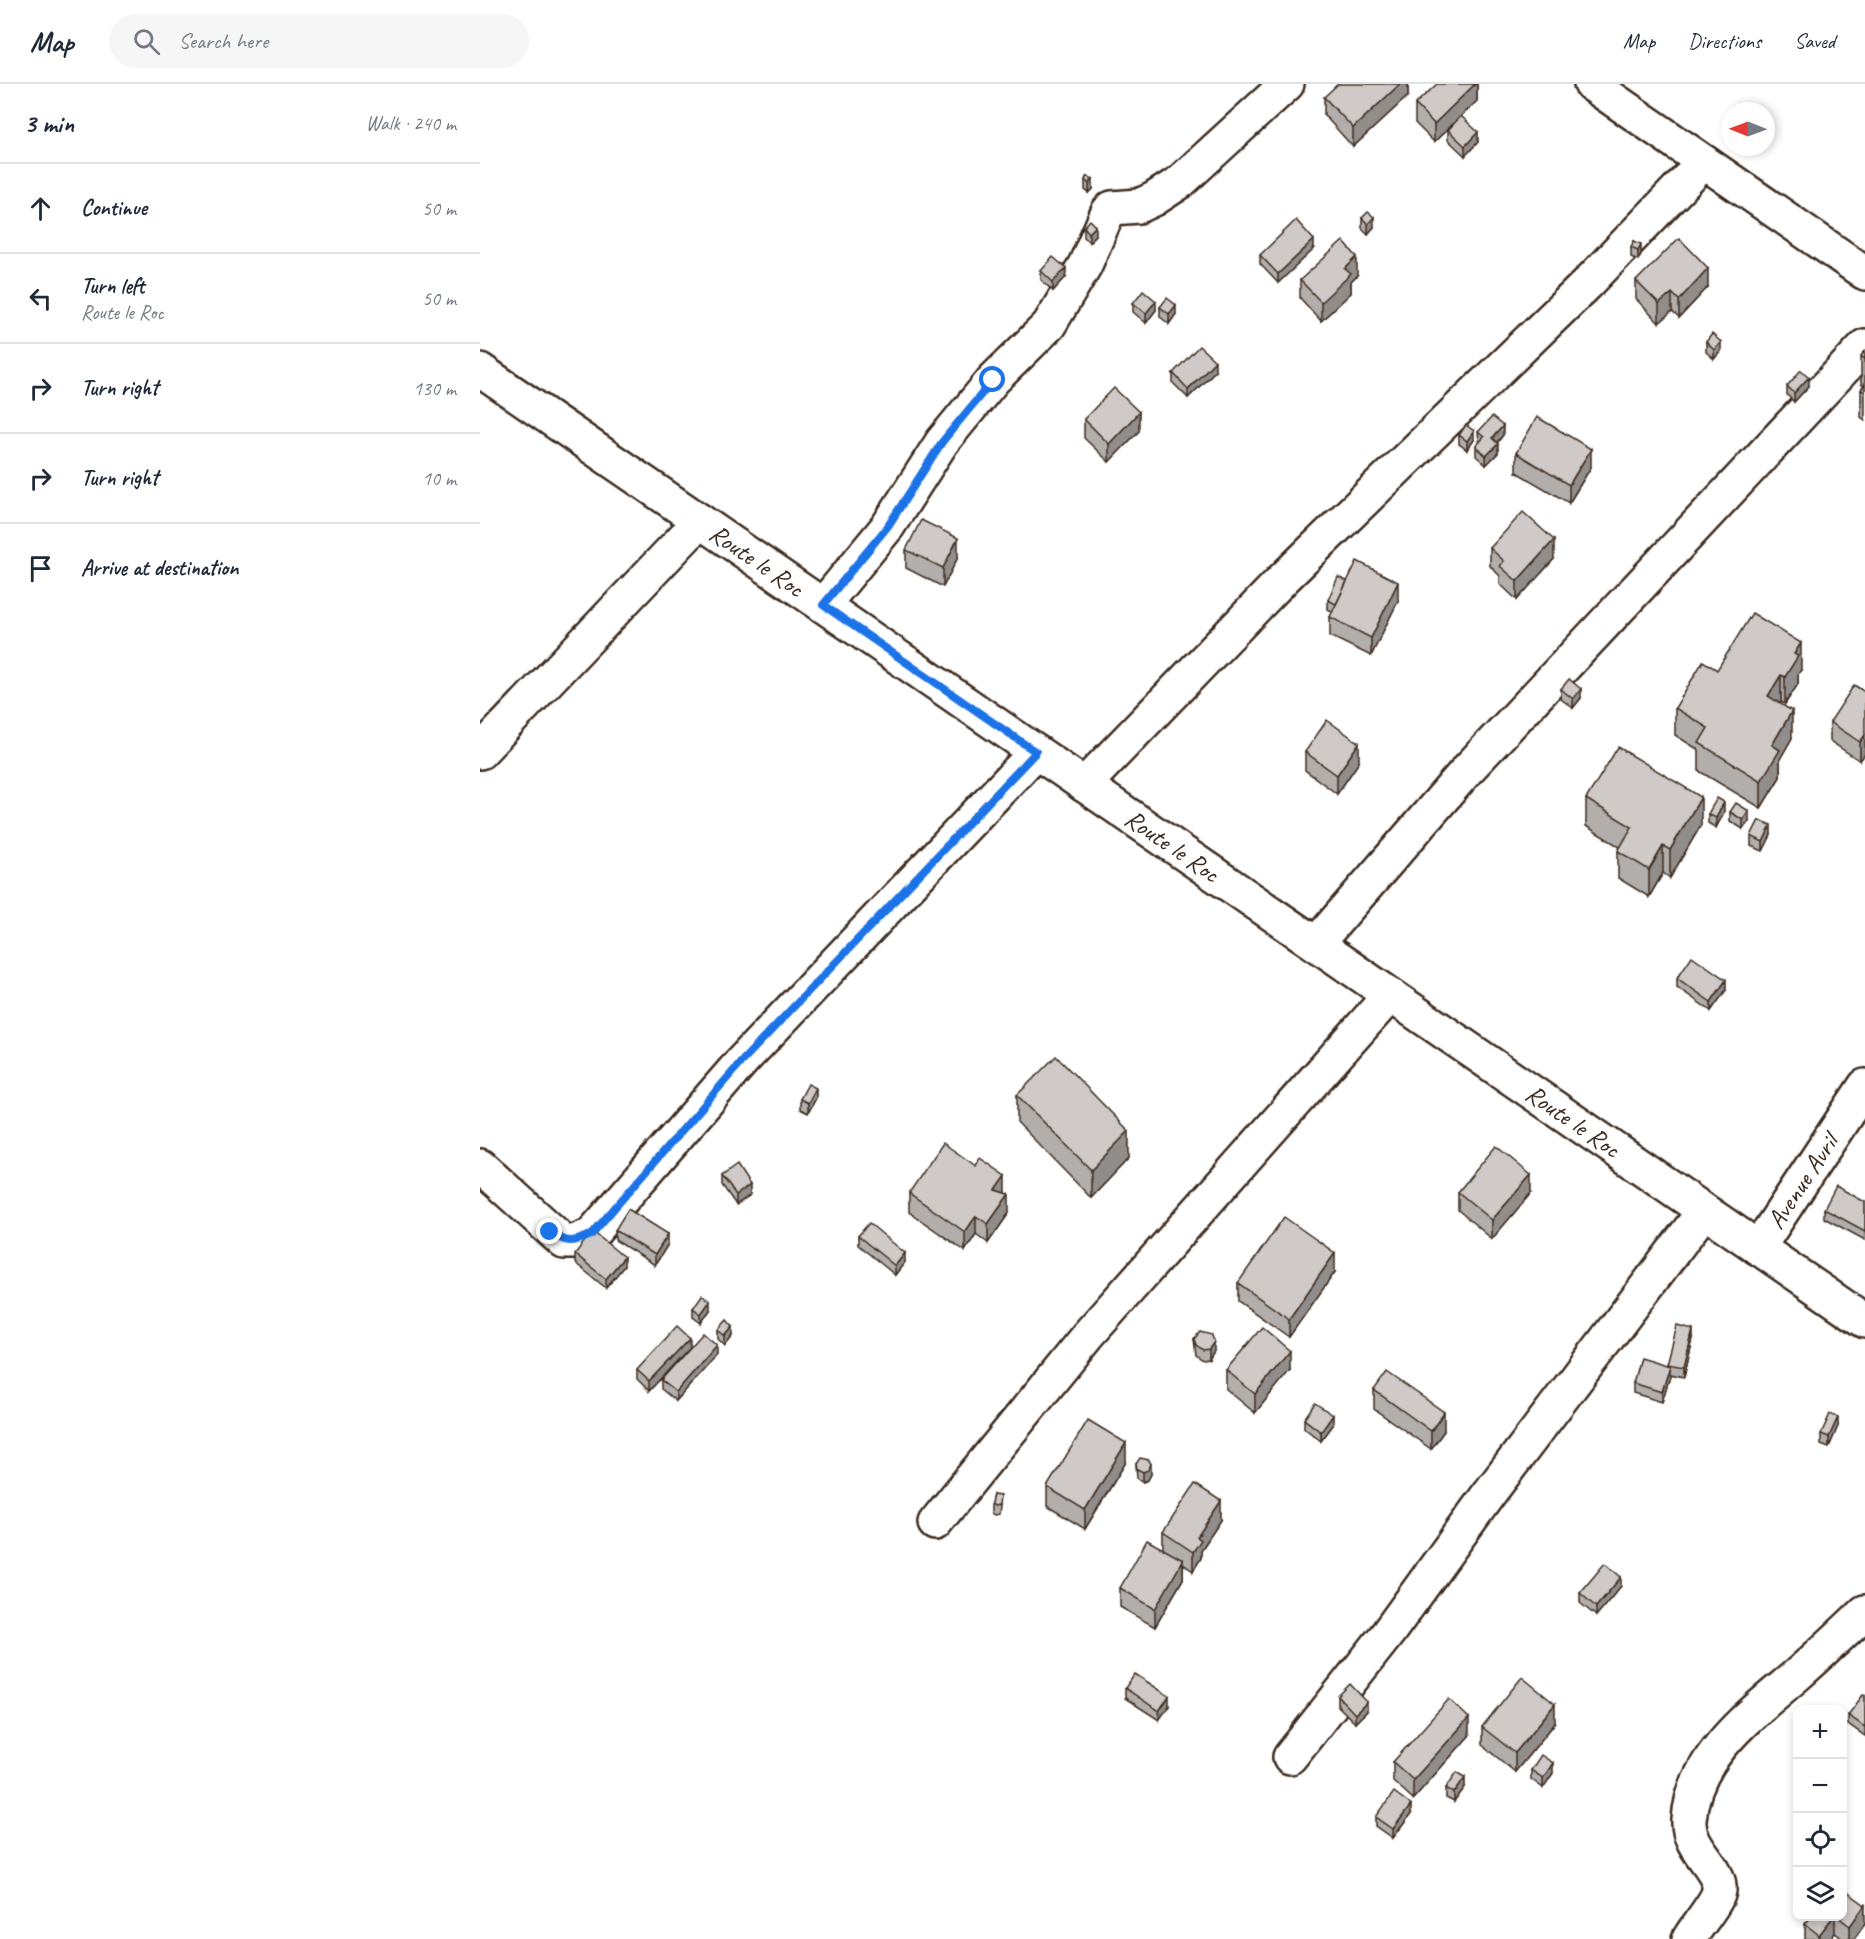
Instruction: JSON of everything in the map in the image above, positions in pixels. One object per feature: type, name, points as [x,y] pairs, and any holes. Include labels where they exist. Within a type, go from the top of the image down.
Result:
[{"type":"street","points":[[823,605],[888,526],[942,442],[993,380],[1049,326],[1085,265],[1108,212],[1121,206],[1139,206],[1179,182],[1287,84]]},
{"type":"street","points":[[1591,84],[1865,273]]},
{"type":"street","points":[[1084,785],[1284,578],[1587,284],[1704,162]]},
{"type":"street","points":[[1316,944],[1467,770],[1865,346]]},
{"type":"street","name":"Route le Roc","points":[[480,370],[1865,1321]]},
{"type":"street","points":[[480,752],[700,521]]},
{"type":"street","points":[[480,1166],[564,1242],[574,1242],[591,1235],[743,1060],[1036,752]]},
{"type":"street","points":[[935,1523],[1088,1335],[1390,995]]},
{"type":"street","name":"Avenue Avril","points":[[1758,1248],[1865,1086]]},
{"type":"street","points":[[1290,1757],[1388,1633],[1488,1495],[1704,1211]]},
{"type":"street","points":[[1689,1939],[1717,1897],[1719,1887],[1718,1878],[1690,1841],[1690,1806],[1698,1781],[1728,1735],[1865,1612]]},
{"type":"building","points":[[1338,84],[1400,84],[1353,128],[1324,97]]},
{"type":"building","points":[[1437,84],[1475,84],[1434,124],[1415,104]]},
{"type":"building","points":[[1461,116],[1478,132],[1465,146],[1448,130]]},
{"type":"building","points":[[1087,176],[1093,179],[1089,184],[1085,180]]},
{"type":"building","points":[[1368,212],[1374,217],[1368,224],[1362,218]]},
{"type":"building","points":[[1090,220],[1096,226],[1089,233],[1084,227]]},
{"type":"building","points":[[1296,220],[1314,240],[1278,274],[1260,255]]},
{"type":"building","points":[[1679,238],[1708,268],[1679,300],[1672,293],[1659,304],[1636,281]]},
{"type":"building","points":[[1343,241],[1357,257],[1345,269],[1351,274],[1321,302],[1300,280]]},
{"type":"building","points":[[1634,241],[1641,244],[1638,250],[1631,247]]},
{"type":"building","points":[[1053,257],[1066,268],[1053,282],[1041,271]]},
{"type":"building","points":[[1143,290],[1156,301],[1146,313],[1133,303]]},
{"type":"building","points":[[1167,298],[1176,305],[1169,314],[1160,307]]},
{"type":"building","points":[[1712,334],[1721,342],[1714,350],[1706,342]]},
{"type":"building","points":[[1199,346],[1215,361],[1188,389],[1173,373]]},
{"type":"building","points":[[1801,370],[1809,377],[1794,393],[1787,386]]},
{"type":"building","points":[[1114,388],[1139,412],[1109,444],[1084,419]]},
{"type":"building","points":[[1492,417],[1503,426],[1492,438],[1498,444],[1486,456],[1476,446],[1484,437],[1478,432]]},
{"type":"building","points":[[1537,417],[1591,449],[1569,485],[1516,453]]},
{"type":"building","points":[[1466,425],[1474,431],[1467,441],[1459,435]]},
{"type":"building","points":[[1523,512],[1554,540],[1517,581],[1500,566],[1504,561],[1490,548]]},
{"type":"building","points":[[921,520],[958,538],[943,568],[906,550]]},
{"type":"building","points":[[1357,561],[1398,582],[1371,638],[1330,617]]},
{"type":"building","points":[[1338,577],[1347,581],[1336,604],[1328,600]]},
{"type":"building","points":[[1752,613],[1801,643],[1794,654],[1798,656],[1785,677],[1781,675],[1768,696],[1792,711],[1772,745],[1780,750],[1761,781],[1699,743],[1708,728],[1675,708],[1703,661],[1717,670]]},
{"type":"building","points":[[1569,679],[1581,689],[1573,699],[1561,689]]},
{"type":"building","points":[[1854,685],[1865,692],[1865,735],[1860,742],[1830,722]]},
{"type":"building","points":[[1327,720],[1359,743],[1337,775],[1305,752]]},
{"type":"building","points":[[1618,747],[1701,797],[1670,850],[1663,846],[1649,870],[1618,851],[1632,827],[1586,799]]},
{"type":"building","points":[[1717,798],[1724,802],[1716,818],[1708,814]]},
{"type":"building","points":[[1736,803],[1749,811],[1743,820],[1730,812]]},
{"type":"building","points":[[1759,820],[1771,825],[1763,842],[1751,836]]},
{"type":"building","points":[[1692,956],[1726,980],[1711,1002],[1677,978]]},
{"type":"building","points":[[1056,1056],[1129,1131],[1091,1170],[1017,1095]]},
{"type":"building","points":[[808,1084],[816,1088],[808,1103],[800,1099]]},
{"type":"building","points":[[943,1143],[976,1166],[980,1158],[1006,1176],[996,1190],[1009,1194],[988,1224],[976,1216],[965,1232],[909,1193]]},
{"type":"building","points":[[1496,1146],[1531,1175],[1492,1220],[1458,1192]]},
{"type":"building","points":[[737,1165],[750,1185],[736,1195],[722,1176]]},
{"type":"building","points":[[1836,1186],[1865,1202],[1865,1231],[1824,1209]]},
{"type":"building","points":[[628,1209],[668,1234],[655,1255],[615,1230]]},
{"type":"building","points":[[1284,1217],[1335,1253],[1289,1319],[1238,1283]]},
{"type":"building","points":[[869,1223],[905,1253],[895,1266],[858,1236]]},
{"type":"building","points":[[592,1231],[624,1257],[606,1279],[575,1254]]},
{"type":"building","points":[[702,1295],[710,1301],[701,1314],[693,1308]]},
{"type":"building","points":[[727,1320],[733,1327],[725,1336],[718,1330]]},
{"type":"building","points":[[677,1326],[690,1338],[649,1381],[637,1370]]},
{"type":"building","points":[[1677,1326],[1693,1330],[1684,1367],[1667,1364]]},
{"type":"building","points":[[1262,1327],[1290,1351],[1255,1394],[1226,1370]]},
{"type":"building","points":[[1200,1332],[1212,1335],[1214,1342],[1209,1349],[1203,1350],[1196,1345],[1194,1339]]},
{"type":"building","points":[[703,1333],[717,1345],[676,1392],[661,1380]]},
{"type":"building","points":[[1640,1357],[1670,1366],[1662,1392],[1633,1383]]},
{"type":"building","points":[[1387,1372],[1444,1412],[1431,1431],[1374,1390]]},
{"type":"building","points":[[1315,1403],[1333,1415],[1321,1432],[1304,1419]]},
{"type":"building","points":[[1830,1414],[1838,1417],[1829,1437],[1821,1434]]},
{"type":"building","points":[[1088,1420],[1126,1443],[1085,1510],[1047,1487]]},
{"type":"building","points":[[1140,1458],[1149,1460],[1151,1464],[1148,1470],[1143,1472],[1137,1469],[1136,1464]]},
{"type":"building","points":[[1195,1484],[1221,1501],[1197,1537],[1201,1540],[1193,1552],[1163,1532]]},
{"type":"building","points":[[993,1495],[1000,1496],[999,1505],[994,1506],[991,1503]]},
{"type":"building","points":[[1147,1540],[1183,1560],[1155,1609],[1120,1588]]},
{"type":"building","points":[[1605,1563],[1621,1577],[1596,1607],[1580,1593]]},
{"type":"building","points":[[1135,1674],[1169,1696],[1159,1711],[1125,1688]]},
{"type":"building","points":[[1522,1677],[1555,1704],[1515,1753],[1482,1727]]},
{"type":"building","points":[[1350,1684],[1367,1702],[1355,1714],[1338,1696]]},
{"type":"building","points":[[1863,1695],[1865,1696],[1865,1727],[1848,1715]]},
{"type":"building","points":[[1449,1699],[1469,1718],[1413,1780],[1393,1762]]},
{"type":"building","points":[[1541,1755],[1553,1763],[1543,1778],[1531,1770]]},
{"type":"building","points":[[1457,1772],[1465,1777],[1454,1793],[1446,1788]]},
{"type":"building","points":[[1394,1792],[1411,1805],[1393,1829],[1376,1817]]},
{"type":"building","points":[[1847,1892],[1865,1905],[1850,1926],[1843,1921],[1847,1921]]},
{"type":"building","points":[[1808,1921],[1830,1921],[1819,1935],[1805,1924]]},
{"type":"route","points":[[550,1232],[564,1242],[574,1242],[591,1235],[743,1060],[1036,752],[823,605],[888,526],[942,442],[993,380]]}]
